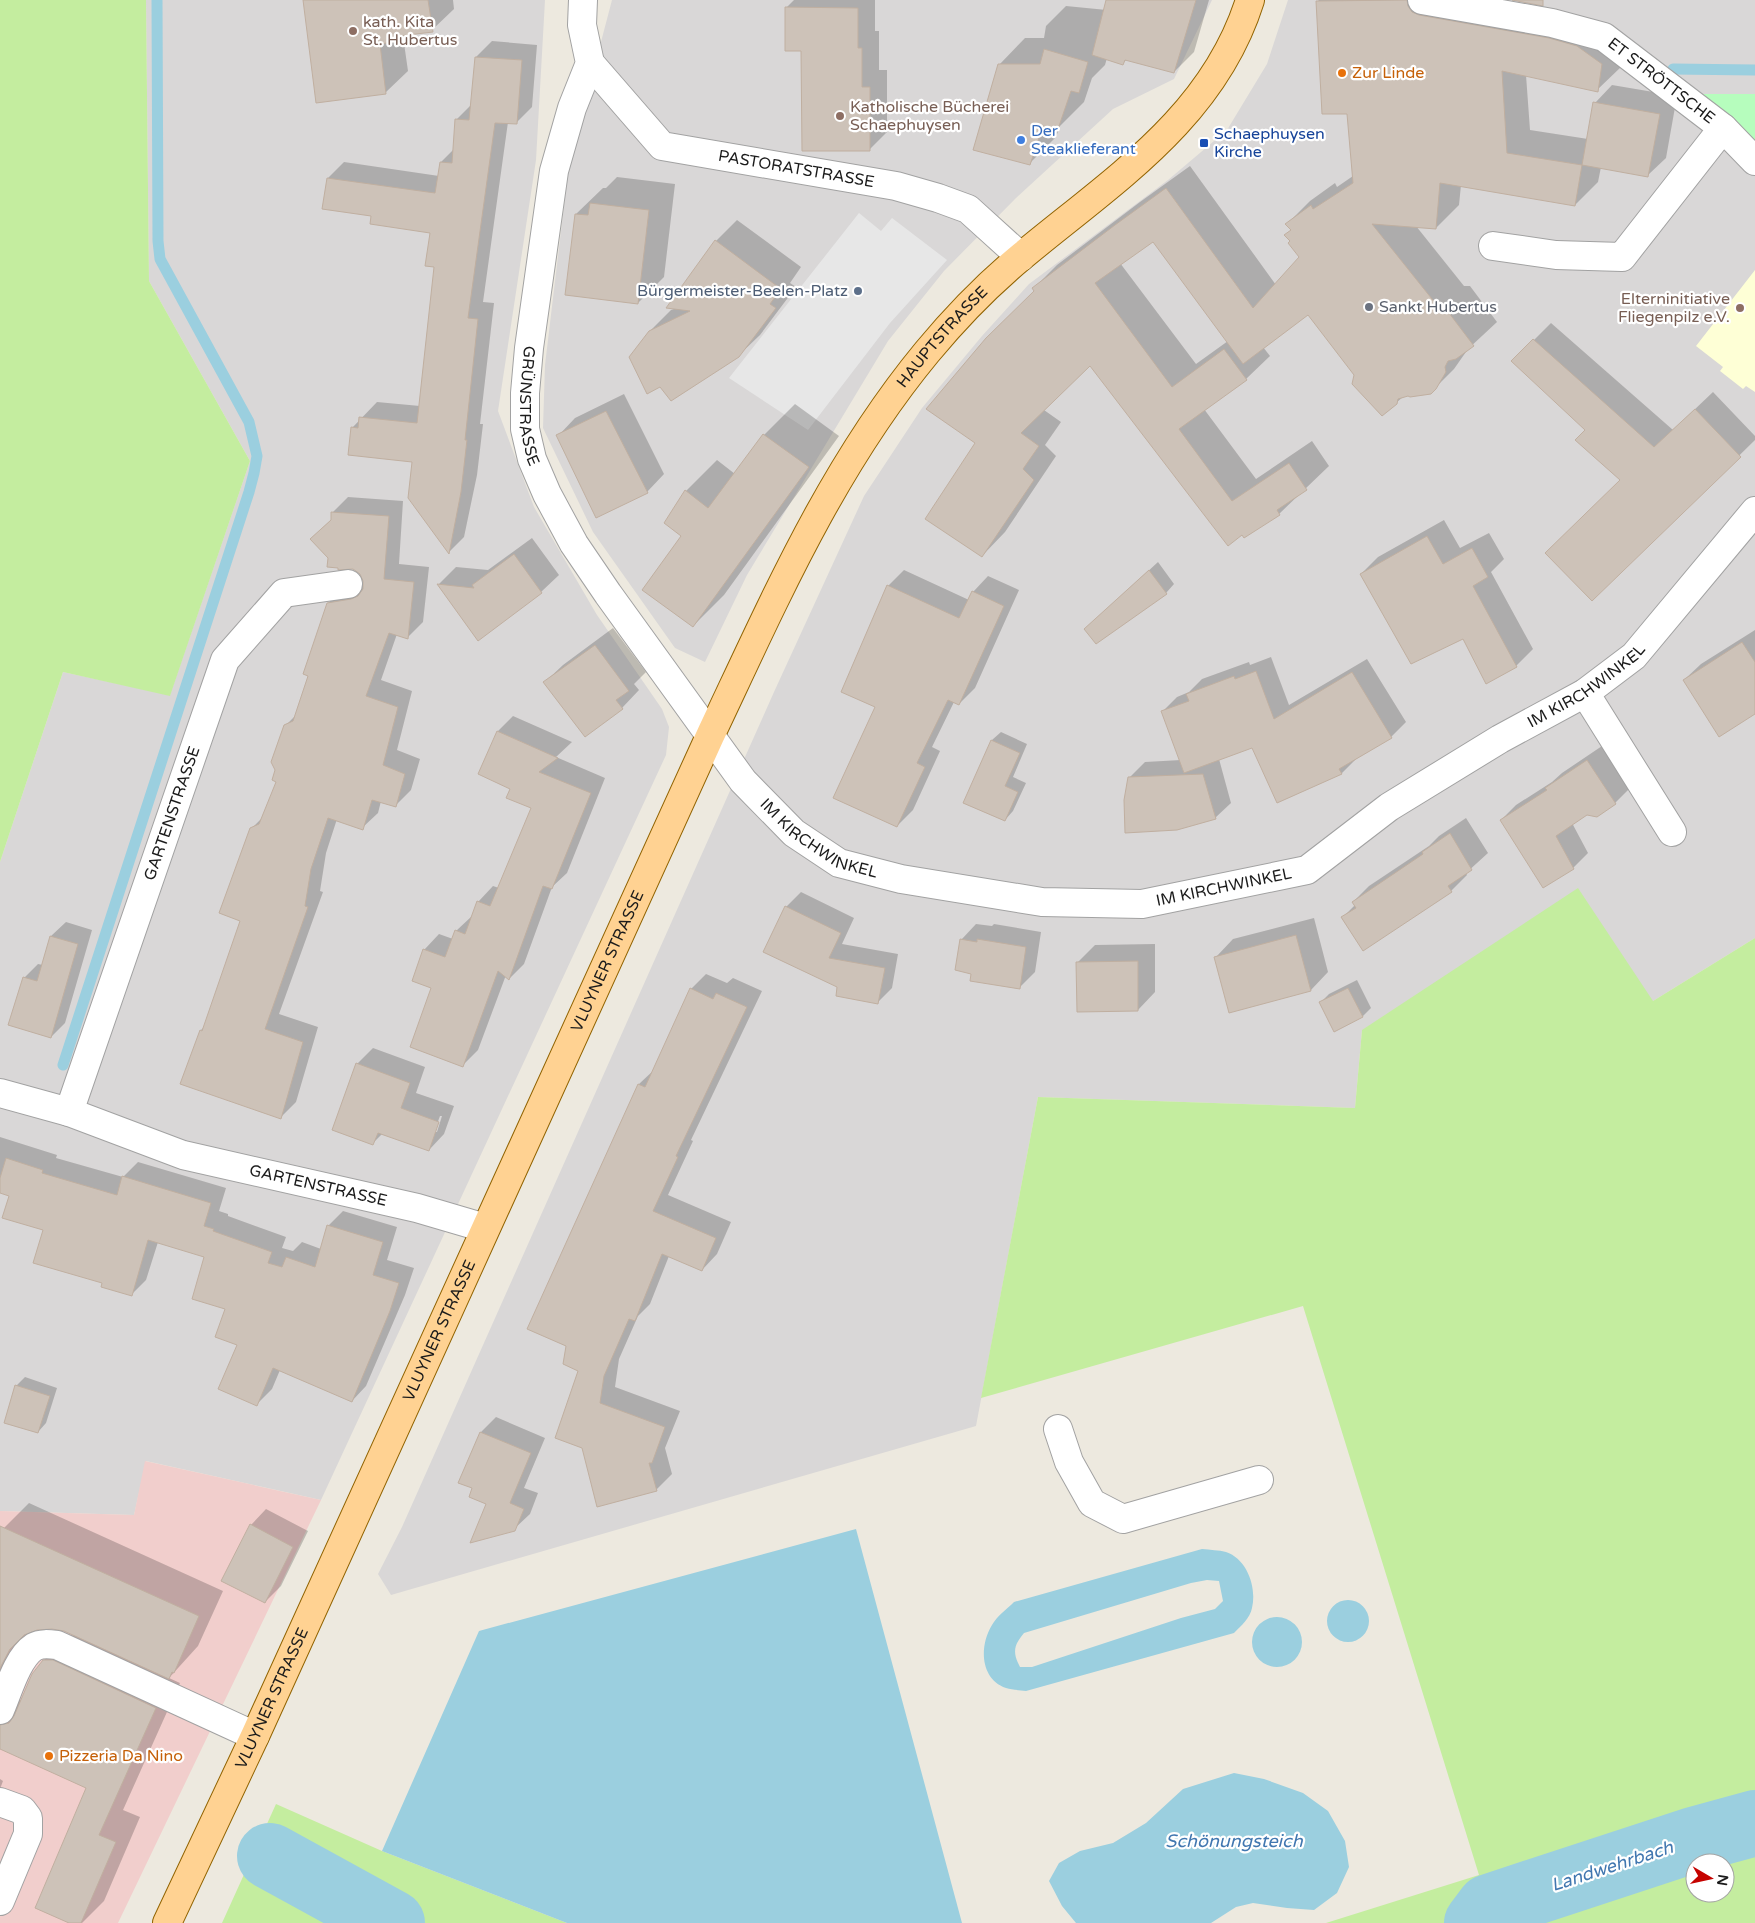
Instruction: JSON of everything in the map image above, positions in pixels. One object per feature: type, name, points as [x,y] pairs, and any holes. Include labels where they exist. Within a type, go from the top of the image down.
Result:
[{"type":"main road","name":"HAUPTSTRASSE","points":[[710,736],[807,535],[837,479],[870,427],[927,352],[966,307],[1021,257],[1123,176],[1196,103],[1231,49],[1250,0]]},
{"type":"main road","name":"VLUYNER STRASSE","points":[[167,1923],[255,1736],[710,736]]},
{"type":"street","points":[[583,0],[582,24],[590,63]]},
{"type":"street","name":"ET STRÖTTSCHE","points":[[1422,0],[1552,23],[1604,38],[1724,128],[1755,161]]},
{"type":"street","name":"PASTORATSTRASSE","points":[[590,63],[662,146],[896,186],[938,198],[968,209],[1021,257]]},
{"type":"street","name":"GRÜNSTRASSE","points":[[590,63],[572,108],[554,171],[529,348],[525,393],[525,429],[532,459],[547,494],[574,544],[710,736]]},
{"type":"street","name":"ET STRÖTTSCHE","points":[[1493,246],[1556,255],[1622,257],[1724,128]]},
{"type":"street","name":"IM KIRCHWINKEL","points":[[710,736],[743,781],[794,833],[839,863],[901,879],[1042,902],[1142,904],[1307,870],[1389,807],[1500,739],[1585,693],[1634,656],[1755,511]]},
{"type":"street","name":"GARTENSTRASSE","points":[[69,1112],[225,660],[284,593],[348,584]]},
{"type":"street","points":[[1585,693],[1672,832]]},
{"type":"street","name":"GARTENSTRASSE","points":[[0,1093],[69,1112],[183,1155],[417,1208],[485,1228]]},
{"type":"street","points":[[1058,1429],[1070,1462],[1092,1503],[1123,1519],[1259,1480]]},
{"type":"street","points":[[0,1710],[22,1659],[34,1647],[46,1644],[57,1645],[255,1736]]},
{"type":"street","points":[[0,1802],[22,1810],[28,1818],[28,1834],[0,1901]]},
{"type":"shaded area","points":[[146,0],[545,0],[536,160],[498,411],[534,507],[597,615],[662,709],[669,727],[666,755],[321,1500],[146,1461],[134,1515],[0,1511],[0,862],[63,672],[170,695],[250,461],[149,281]]},
{"type":"shaded area","points":[[612,0],[1212,0],[1174,79],[1113,109],[1016,198],[944,271],[888,341],[747,575],[705,662],[675,648],[593,532],[543,428],[545,365],[569,164]]},
{"type":"shaded area","points":[[1288,0],[1755,0],[1755,938],[1653,1001],[1362,1030],[1355,1108],[1038,1097],[976,1426],[391,1595],[378,1574],[402,1527],[774,692],[864,496],[922,408],[982,336],[1029,284],[1168,180],[1227,130],[1267,64]]},
{"type":"shaded area","name":"Bürgermeister-Beelen-Platz","points":[[859,213],[881,231],[892,218],[947,260],[890,323],[808,430],[729,378]]},
{"type":"shaded area","name":"Elterninitiative Fliegenpilz e.V.","points":[[1755,270],[1755,392],[1746,386],[1743,389],[1720,371],[1723,367],[1696,346]]},
{"type":"shaded area","points":[[145,1461],[321,1500],[118,1923],[0,1923],[0,1511],[134,1515]]},
{"type":"green space","points":[[0,0],[146,0],[149,281],[250,461],[170,696],[63,672],[0,862]]},
{"type":"green space","points":[[1703,94],[1755,94],[1755,149]]},
{"type":"green space","points":[[1578,888],[1653,1001],[1755,938],[1755,1923],[1326,1923],[1479,1875],[1303,1306],[981,1398],[1038,1097],[1355,1108],[1362,1030]]},
{"type":"green space","points":[[276,1804],[382,1851],[567,1923],[222,1923]]},
{"type":"water","points":[[856,1529],[962,1923],[567,1923],[382,1851],[479,1631]]},
{"type":"water","points":[[1202,1549],[1226,1552],[1240,1561],[1249,1575],[1253,1591],[1251,1612],[1245,1622],[1234,1633],[1026,1691],[1008,1689],[997,1684],[987,1670],[984,1661],[985,1642],[992,1625],[1014,1602]],"holes":[[[1207,1580],[1219,1581],[1223,1601],[1215,1609],[1181,1618],[1032,1667],[1020,1667],[1017,1662],[1015,1649],[1024,1633],[1191,1583]]]},
{"type":"water","points":[[1352,1600],[1360,1603],[1366,1609],[1369,1621],[1366,1633],[1360,1639],[1344,1642],[1336,1639],[1330,1633],[1327,1617],[1330,1609],[1336,1603]]},
{"type":"water","points":[[1272,1617],[1282,1617],[1295,1624],[1302,1637],[1302,1647],[1295,1660],[1282,1667],[1272,1667],[1263,1663],[1256,1656],[1252,1647],[1252,1637],[1256,1628],[1263,1621]]},
{"type":"water","name":"Schönungsteich","points":[[1234,1773],[1264,1779],[1303,1793],[1328,1811],[1345,1841],[1349,1867],[1337,1893],[1314,1910],[1253,1903],[1236,1907],[1211,1923],[1076,1923],[1062,1906],[1049,1881],[1059,1863],[1080,1851],[1113,1843],[1146,1823],[1183,1789]]},
{"type":"building","points":[[303,0],[428,0],[433,32],[399,36],[400,41],[380,44],[386,94],[316,103]]},
{"type":"building","points":[[1106,0],[1196,0],[1174,73],[1125,60],[1123,65],[1092,55]]},
{"type":"building","points":[[1407,0],[1412,12],[1419,15],[1549,38],[1577,46],[1602,64],[1598,92],[1502,71],[1507,153],[1582,165],[1575,206],[1440,183],[1436,229],[1372,224],[1440,309],[1446,309],[1474,346],[1456,359],[1448,361],[1445,367],[1446,372],[1436,389],[1431,394],[1398,399],[1397,404],[1382,416],[1352,384],[1354,375],[1308,315],[1243,364],[1153,242],[1095,283],[1172,387],[1224,349],[1247,380],[1179,429],[1232,501],[1289,463],[1307,490],[1277,510],[1280,515],[1244,538],[1242,535],[1228,546],[1090,366],[1021,433],[1039,446],[1023,469],[1034,480],[982,557],[925,519],[975,443],[926,409],[986,338],[1034,291],[1032,288],[1166,188],[1253,308],[1299,257],[1288,243],[1290,241],[1284,235],[1291,230],[1285,224],[1311,205],[1313,209],[1353,183],[1347,114],[1322,114],[1316,1]]},
{"type":"building","points":[[1512,0],[1543,0],[1543,6]]},
{"type":"building","points":[[785,7],[858,8],[858,48],[862,48],[862,87],[870,87],[870,151],[802,151],[801,51],[785,51]]},
{"type":"building","points":[[1044,49],[1088,62],[1079,93],[1071,91],[1058,129],[1043,126],[1030,165],[973,150],[998,64],[1040,64]]},
{"type":"building","points":[[475,57],[522,60],[517,124],[495,123],[468,318],[478,319],[461,492],[449,554],[408,498],[412,462],[348,455],[351,427],[358,428],[359,417],[417,423],[434,267],[425,266],[430,233],[370,224],[371,216],[322,209],[327,178],[435,193],[440,162],[452,163],[455,119],[469,120]]},
{"type":"building","points":[[1593,102],[1660,114],[1648,177],[1582,165]]},
{"type":"building","points":[[590,203],[649,210],[638,304],[565,295],[575,214],[588,215]]},
{"type":"building","points":[[715,240],[781,289],[770,304],[776,308],[739,357],[671,401],[660,387],[647,394],[629,357],[649,331],[690,311],[666,308]]},
{"type":"building","points":[[1533,339],[1654,447],[1695,409],[1741,457],[1592,601],[1545,553],[1620,480],[1575,440],[1585,430],[1511,361]]},
{"type":"building","points":[[606,411],[648,493],[596,518],[556,435]]},
{"type":"building","points":[[763,434],[809,467],[693,627],[642,590],[681,536],[664,523],[685,490],[708,508]]},
{"type":"building","points":[[331,512],[389,516],[384,579],[414,582],[408,639],[389,633],[366,696],[398,707],[383,765],[405,774],[396,807],[372,800],[363,830],[328,818],[311,869],[305,906],[308,907],[265,1029],[303,1042],[281,1119],[180,1084],[200,1030],[202,1031],[240,921],[219,913],[250,828],[259,824],[276,782],[272,780],[275,770],[271,762],[284,725],[293,721],[308,676],[303,674],[327,603],[351,599],[358,596],[363,589],[363,581],[360,574],[353,569],[338,570],[338,568],[327,567],[328,558],[310,539],[331,520]]},
{"type":"building","points":[[1427,536],[1443,564],[1472,548],[1488,577],[1473,586],[1517,667],[1486,684],[1463,639],[1411,664],[1360,574]]},
{"type":"building","points":[[514,554],[542,593],[478,641],[437,584],[474,588],[472,585]]},
{"type":"building","points":[[1149,570],[1167,594],[1096,644],[1084,629]]},
{"type":"building","points":[[887,585],[959,618],[972,591],[1004,606],[959,705],[948,700],[917,763],[925,767],[897,827],[833,798],[875,707],[841,692]]},
{"type":"building","points":[[1742,642],[1755,662],[1755,714],[1719,737],[1683,680]]},
{"type":"building","points":[[595,645],[629,691],[616,700],[623,709],[585,737],[543,682]]},
{"type":"building","points":[[1256,671],[1274,719],[1352,672],[1392,738],[1339,769],[1342,774],[1277,803],[1252,748],[1184,773],[1161,711],[1189,701],[1186,694],[1234,676],[1235,679]]},
{"type":"building","points":[[497,731],[558,758],[539,772],[591,793],[552,889],[543,886],[509,980],[498,971],[463,1067],[410,1047],[431,988],[412,981],[423,949],[445,957],[455,930],[465,934],[477,901],[490,906],[531,808],[506,798],[510,789],[478,774]]},
{"type":"building","points":[[991,740],[1020,753],[1005,786],[1018,792],[1005,821],[963,803]]},
{"type":"building","points":[[1587,760],[1616,804],[1597,817],[1587,815],[1556,836],[1574,869],[1543,888],[1500,820],[1547,790],[1545,788]]},
{"type":"building","points":[[1203,774],[1216,819],[1177,830],[1125,833],[1124,800],[1128,777]]},
{"type":"building","points":[[1450,833],[1472,870],[1448,886],[1452,892],[1363,951],[1341,917],[1356,908],[1352,902],[1423,854],[1422,852]]},
{"type":"building","points":[[785,906],[841,933],[829,958],[885,968],[878,1004],[836,996],[837,987],[763,952]]},
{"type":"building","points":[[1296,935],[1311,991],[1229,1013],[1214,957]]},
{"type":"building","points":[[50,936],[78,944],[51,1038],[8,1025],[23,977],[37,981]]},
{"type":"building","points":[[960,939],[977,942],[977,939],[1026,947],[1020,989],[970,981],[971,974],[955,970]]},
{"type":"building","points":[[1138,961],[1138,1011],[1077,1012],[1076,962]]},
{"type":"building","points":[[690,988],[713,999],[716,993],[747,1007],[676,1156],[678,1157],[653,1211],[716,1238],[702,1271],[662,1254],[635,1321],[629,1319],[604,1376],[600,1403],[665,1427],[652,1463],[649,1463],[657,1491],[597,1507],[582,1448],[555,1438],[578,1371],[563,1364],[566,1346],[527,1329],[638,1084],[645,1087]]},
{"type":"building","points":[[1348,988],[1363,1017],[1334,1032],[1319,1002]]},
{"type":"building","points":[[356,1063],[410,1083],[401,1108],[439,1122],[429,1151],[378,1133],[373,1145],[332,1130]]},
{"type":"building","points":[[6,1158],[43,1170],[42,1173],[117,1195],[122,1176],[211,1203],[204,1226],[272,1252],[268,1263],[282,1267],[286,1257],[315,1267],[327,1225],[383,1242],[373,1275],[399,1283],[390,1311],[352,1402],[273,1368],[257,1406],[218,1389],[237,1345],[215,1337],[225,1309],[192,1299],[204,1257],[148,1240],[132,1296],[101,1287],[102,1283],[33,1263],[43,1230],[2,1218],[9,1196],[0,1193],[0,1178]]},
{"type":"building","points":[[15,1385],[50,1396],[38,1433],[4,1423]]},
{"type":"building","points":[[480,1432],[531,1453],[510,1503],[524,1509],[515,1531],[470,1543],[486,1504],[469,1497],[472,1488],[458,1483]]},
{"type":"building","points":[[250,1524],[293,1547],[265,1603],[221,1581]]},
{"type":"building","points":[[0,1526],[199,1616],[174,1673],[172,1672],[169,1679],[64,1631],[52,1629],[37,1630],[24,1635],[10,1649],[0,1668]]},
{"type":"building","points":[[43,1660],[53,1660],[156,1708],[99,1835],[116,1842],[81,1923],[69,1923],[35,1908],[86,1788],[0,1749],[0,1725],[9,1723],[14,1716],[32,1674]]},
{"type":"waterway","points":[[63,1065],[249,492],[257,456],[249,422],[160,259],[158,241],[157,0]]},
{"type":"waterway","points":[[1673,69],[1755,70]]},
{"type":"waterway","name":"Landwehrbach","points":[[1477,1923],[1489,1907],[1693,1840],[1755,1823]]},
{"type":"waterway","name":"Landwehrbach","points":[[270,1856],[392,1923]]},
{"type":"place","name":"kath. Kita St. Hubertus","points":[[353,31]]},
{"type":"place","name":"Zur Linde","points":[[1342,73]]},
{"type":"place","name":"Katholische Bücherei Schaephuysen","points":[[840,116]]},
{"type":"place","name":"Der Steaklieferant","points":[[1021,140]]},
{"type":"place","name":"Schaephuysen Kirche","points":[[1204,143]]},
{"type":"place","name":"Bürgermeister-Beelen-Platz","points":[[858,291]]},
{"type":"place","name":"Sankt Hubertus","points":[[1369,307]]},
{"type":"place","name":"Elterninitiative Fliegenpilz e.V.","points":[[1740,308]]},
{"type":"place","name":"Pizzeria Da Nino","points":[[49,1756]]}]
